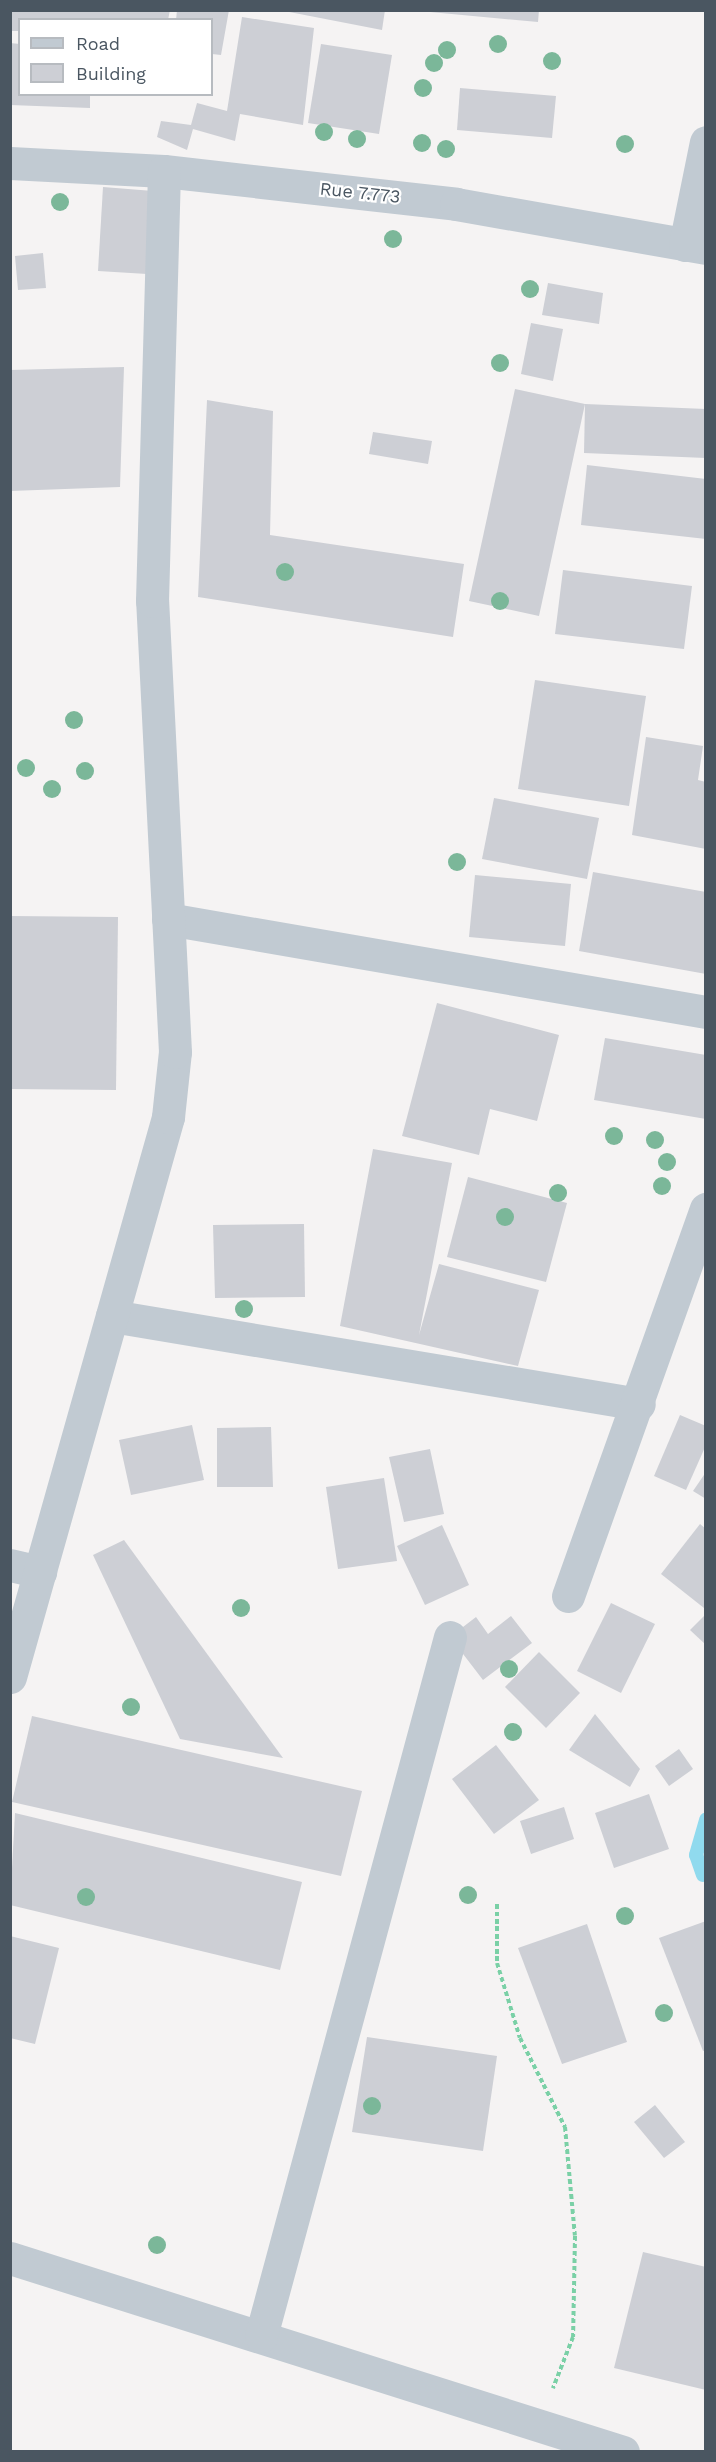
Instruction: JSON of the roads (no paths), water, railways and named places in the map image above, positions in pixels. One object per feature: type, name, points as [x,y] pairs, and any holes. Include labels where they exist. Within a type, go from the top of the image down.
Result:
[{"type":"street","points":[[695,247],[705,142]]},
{"type":"street","name":"Rue 7.773","points":[[10,163],[164,171],[456,204],[695,247]]},
{"type":"street","points":[[10,1677],[25,1568],[112,1316],[168,1117],[175,1052],[152,601],[164,171]]},
{"type":"street","points":[[168,919],[705,1012]]},
{"type":"street","points":[[568,1596],[639,1404],[705,1209]]},
{"type":"street","points":[[112,1316],[639,1404]]},
{"type":"street","points":[[261,2336],[450,1637]]},
{"type":"street","points":[[10,2258],[623,2451]]},
{"type":"waterway","points":[[703,1875],[696,1855],[706,1819]]}]
